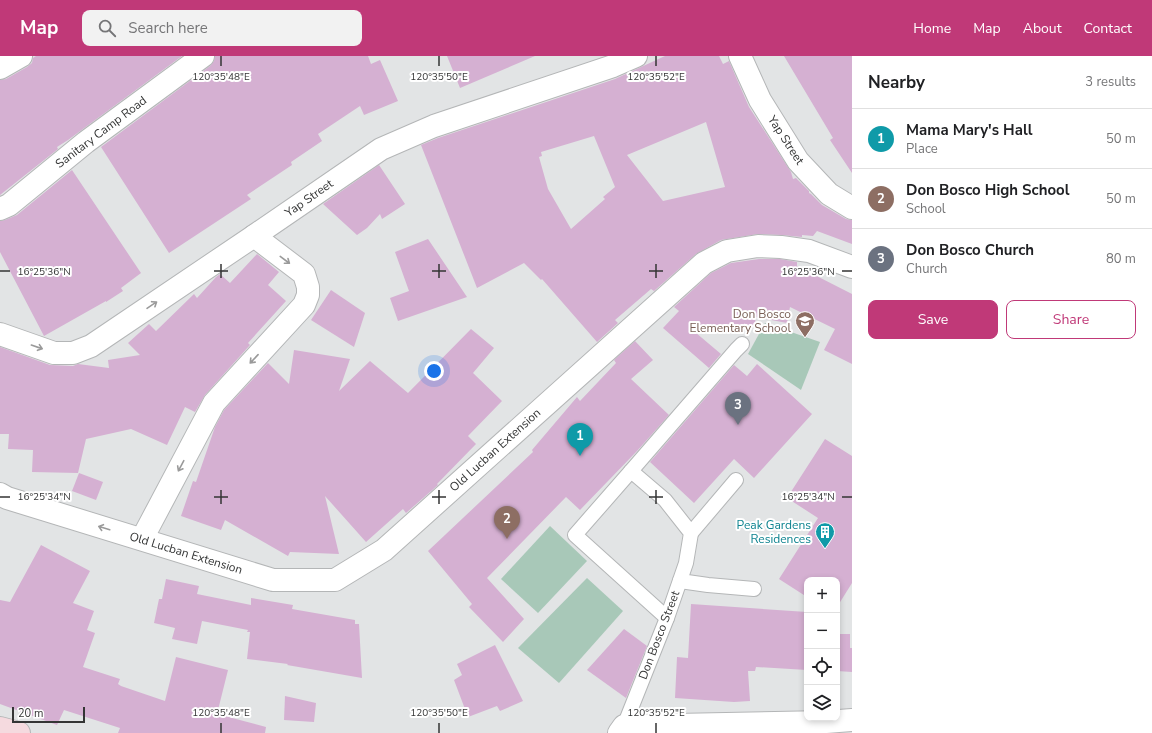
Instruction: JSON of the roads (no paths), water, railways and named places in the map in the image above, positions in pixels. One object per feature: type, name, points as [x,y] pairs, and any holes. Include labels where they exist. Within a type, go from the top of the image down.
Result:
[{"type":"main road","points":[[0,728],[19,733]]},
{"type":"street","points":[[0,68],[21,56]]},
{"type":"street","name":"Sanitary Camp Road","points":[[0,209],[8,205],[86,142],[203,56]]},
{"type":"street","name":"Yap Street","points":[[0,334],[54,353],[73,353],[91,346],[380,149],[434,126],[606,68],[636,56]]},
{"type":"street","name":"Yap Street","points":[[740,56],[760,100],[798,161],[829,194],[852,208]]},
{"type":"street","points":[[142,539],[214,403],[304,305],[308,295],[308,287],[304,274],[254,236]]},
{"type":"street","name":"Old Lucban Extension","points":[[0,494],[7,498],[273,580],[336,580],[384,550],[704,263],[728,251],[766,246],[809,251],[852,267]]},
{"type":"street","points":[[621,730],[852,720]]},
{"type":"lane","points":[[667,618],[575,534],[730,355],[742,344]]},
{"type":"lane","points":[[631,471],[665,500],[691,533],[736,480]]},
{"type":"lane","name":"Don Bosco Street","points":[[621,730],[667,618],[686,563],[691,533]]},
{"type":"lane","points":[[680,581],[754,589]]},
{"type":"place","name":"Don Bosco Elementary School","points":[[805,338]]},
{"type":"place","name":"Don Bosco Church","points":[[738,425]]},
{"type":"place","name":"Mama Mary's Hall","points":[[580,456]]},
{"type":"place","name":"Don Bosco High School","points":[[507,539]]},
{"type":"place","name":"Peak Gardens Residences","points":[[825,549]]}]
